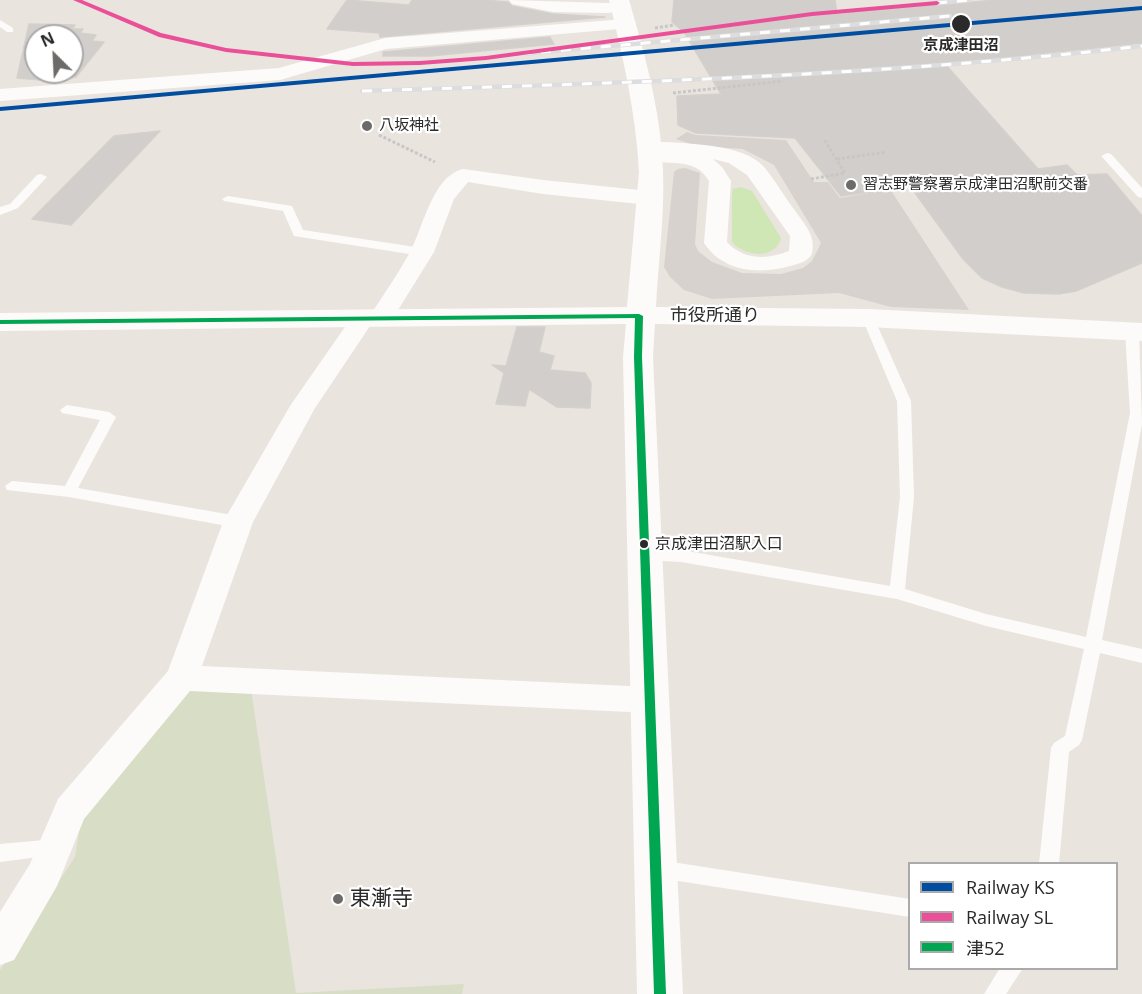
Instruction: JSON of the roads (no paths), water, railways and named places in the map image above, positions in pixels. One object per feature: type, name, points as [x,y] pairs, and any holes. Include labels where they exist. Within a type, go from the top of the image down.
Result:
[{"type":"main road","points":[[622,10],[639,82],[651,151],[638,357],[660,994]]},
{"type":"main road","name":"市役所通り","points":[[0,322],[639,316],[868,318],[1137,332]]},
{"type":"street","points":[[518,0],[553,7],[622,10]]},
{"type":"street","points":[[0,95],[280,74],[385,44],[622,10]]},
{"type":"street","points":[[651,151],[721,154],[745,164],[761,179],[801,236],[800,254],[788,261],[751,264],[722,253],[715,243],[720,182],[710,165],[699,160],[651,151]]},
{"type":"street","points":[[0,947],[44,874],[70,810],[182,678],[238,522],[303,406],[422,252],[444,197],[463,175],[543,187],[649,198]]},
{"type":"street","points":[[720,182],[736,177],[761,179]]},
{"type":"street","points":[[182,678],[651,700]]},
{"type":"lane","points":[[0,23],[10,30]]},
{"type":"lane","points":[[1107,156],[1142,195]]},
{"type":"lane","points":[[0,211],[14,206],[41,177]]},
{"type":"lane","points":[[228,199],[288,208],[298,233],[422,252]]},
{"type":"lane","points":[[868,318],[904,401],[907,497],[897,593]]},
{"type":"lane","points":[[1049,862],[1060,748],[1073,740],[1094,646],[1137,413],[1137,332]]},
{"type":"lane","points":[[67,410],[109,417],[69,492]]},
{"type":"lane","points":[[12,486],[69,492],[238,522]]},
{"type":"lane","points":[[645,554],[681,556],[897,593],[986,620],[1142,656]]},
{"type":"lane","points":[[0,853],[55,848]]},
{"type":"lane","points":[[656,868],[908,908]]},
{"type":"lane","points":[[994,994],[1011,970]]},
{"type":"railway","points":[[937,3],[970,0]]},
{"type":"railway","points":[[521,54],[950,16]]},
{"type":"railway","points":[[362,91],[753,77],[948,65],[1142,46]]},
{"type":"rail line","name":"SL","points":[[76,0],[159,35],[226,50],[353,64],[420,63],[486,58],[812,14],[937,3]]},
{"type":"rail line","name":"KS","points":[[0,109],[1142,8]]},
{"type":"place","name":"京成津田沼","points":[[961,24]]},
{"type":"place","name":"八坂神社","points":[[367,126]]},
{"type":"place","name":"習志野警察署京成津田沼駅前交番","points":[[851,185]]},
{"type":"place","name":"京成津田沼駅入口","points":[[644,544]]},
{"type":"place","name":"東漸寺","points":[[338,899]]}]
